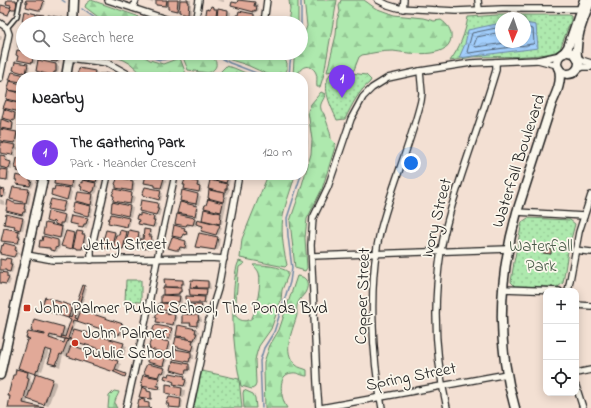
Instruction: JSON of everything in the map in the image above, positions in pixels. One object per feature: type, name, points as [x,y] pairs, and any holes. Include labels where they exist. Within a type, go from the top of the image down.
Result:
[{"type":"street","points":[[73,16],[74,0]]},
{"type":"street","points":[[108,0],[157,16]]},
{"type":"street","points":[[133,8],[136,0]]},
{"type":"street","points":[[196,16],[199,0]]},
{"type":"street","points":[[265,16],[268,0]]},
{"type":"street","points":[[378,0],[388,5],[403,9],[456,11],[502,8],[581,9]]},
{"type":"street","points":[[403,9],[404,0]]},
{"type":"street","points":[[478,0],[479,10]]},
{"type":"street","points":[[558,67],[558,60],[568,46],[584,0]]},
{"type":"street","points":[[575,70],[578,64],[576,48],[578,37],[591,0]]},
{"type":"street","points":[[0,24],[7,28],[9,38],[0,78]]},
{"type":"street","points":[[320,408],[317,383],[311,236],[313,218],[328,187],[348,125],[363,97],[372,88],[388,78],[471,63],[538,60],[570,52],[577,58],[591,63]]},
{"type":"street","points":[[67,72],[69,60]]},
{"type":"street","points":[[92,60],[108,63],[124,72]]},
{"type":"street","points":[[538,60],[558,67],[566,73],[591,67]]},
{"type":"street","name":"Ivory Street","points":[[447,408],[438,352],[436,320],[441,251],[444,233],[494,73],[496,62]]},
{"type":"street","name":"Waterfall Boulevard","points":[[514,408],[507,374],[502,330],[503,289],[508,249],[517,212],[552,103],[558,89],[560,76],[558,67]]},
{"type":"street","name":"Waterfall Boulevard","points":[[558,89],[575,70]]},
{"type":"street","name":"Copper Street","points":[[382,408],[374,332],[373,301],[376,253],[387,208],[418,112],[422,93],[420,71]]},
{"type":"street","points":[[0,375],[43,180]]},
{"type":"street","points":[[91,260],[91,250],[107,180]]},
{"type":"street","points":[[126,408],[146,319],[174,180]]},
{"type":"street","points":[[190,408],[224,259],[238,180]]},
{"type":"street","points":[[569,288],[584,216],[591,195]]},
{"type":"street","points":[[517,212],[584,216]]},
{"type":"street","points":[[312,256],[508,249]]},
{"type":"street","points":[[576,250],[591,252]]},
{"type":"street","name":"Jetty Street","points":[[27,255],[53,260],[158,258],[224,259]]},
{"type":"street","points":[[503,289],[543,290]]},
{"type":"street","points":[[579,305],[591,306]]},
{"type":"street","points":[[579,372],[591,370]]},
{"type":"street","name":"Spring Street","points":[[320,408],[507,374]]},
{"type":"street","points":[[579,395],[583,408]]},
{"type":"lane","points":[[17,16],[20,0]]},
{"type":"lane","points":[[7,28],[16,17]]},
{"type":"green space","points":[[91,0],[137,16],[97,16],[85,7]]},
{"type":"green space","points":[[289,0],[298,0],[298,16],[289,16]]},
{"type":"green space","points":[[304,0],[337,0],[324,74],[320,87],[317,87],[317,75],[311,67],[302,68],[299,72],[293,72],[294,60],[308,60],[308,16],[306,16]]},
{"type":"green space","points":[[341,0],[364,0],[375,8],[394,15],[423,18],[434,21],[441,20],[449,28],[451,38],[448,45],[443,50],[426,54],[393,51],[362,55],[359,57],[354,70],[351,72],[338,70],[327,72],[336,35]]},
{"type":"green space","points":[[495,15],[495,48],[531,48],[531,15],[571,16],[571,20],[560,49],[554,52],[532,56],[472,57],[450,61],[457,51],[468,17]]},
{"type":"green space","points":[[124,60],[150,60],[163,64],[174,60],[181,60],[185,72],[140,72]]},
{"type":"green space","points":[[184,60],[215,60],[216,62],[215,68],[210,72],[188,70]]},
{"type":"green space","points":[[232,60],[285,60],[287,63],[287,70],[286,72],[263,72]]},
{"type":"green space","points":[[226,66],[243,72],[221,72]]},
{"type":"green space","points":[[337,71],[366,75],[371,80],[359,94],[345,119],[337,120],[328,97],[326,86],[330,74]]},
{"type":"green space","points":[[321,92],[325,94],[321,105],[321,110],[324,114],[331,139],[336,144],[322,189],[307,219],[305,238],[307,268],[305,271],[295,268],[290,221],[303,180],[308,180],[308,164],[311,154],[312,140],[308,111],[311,104]]},
{"type":"green space","points":[[266,180],[293,180],[285,206],[282,224],[282,238],[287,265],[285,267],[240,258],[242,239]]},
{"type":"green space","name":"Waterfall Park","points":[[528,218],[570,220],[575,224],[568,251],[563,283],[558,287],[515,286],[511,282],[522,222]]},
{"type":"green space","points":[[239,261],[245,263],[239,267],[235,315],[238,319],[243,321],[252,318],[258,296],[260,277],[259,272],[253,265],[271,266],[288,272],[282,290],[281,300],[271,329],[259,346],[257,352],[255,360],[256,383],[255,387],[252,389],[241,386],[235,349],[233,300],[235,274]]},
{"type":"green space","points":[[297,276],[303,277],[307,281],[307,290],[299,300],[297,306],[297,315],[289,341],[289,354],[296,365],[307,370],[307,376],[294,373],[287,374],[282,382],[281,388],[283,399],[287,408],[265,408],[264,362],[270,345],[279,330]]},
{"type":"green space","points":[[126,280],[141,280],[141,302],[125,301]]},
{"type":"green space","points":[[202,371],[239,379],[242,408],[193,408]]},
{"type":"green space","points":[[244,390],[253,394],[256,408],[244,408]]},
{"type":"green space","points":[[114,391],[119,392],[115,402],[117,408],[108,408],[109,396]]},
{"type":"water","points":[[495,24],[495,48],[531,48],[531,24],[536,25],[538,48],[459,58],[465,44],[468,30]]},
{"type":"building","points":[[7,0],[16,0],[16,9],[10,8],[11,5],[6,4]]},
{"type":"building","points":[[26,0],[44,1],[41,10],[26,7]]},
{"type":"building","points":[[156,0],[167,0],[166,6],[156,5]]},
{"type":"building","points":[[168,0],[178,0],[177,11],[168,9]]},
{"type":"building","points":[[180,0],[188,0],[188,14],[179,12]]},
{"type":"building","points":[[238,0],[255,2],[254,6],[257,6],[256,11],[254,10],[254,12],[231,6],[232,2],[237,3]]},
{"type":"building","points":[[1,5],[11,8],[8,15],[0,12]]},
{"type":"building","points":[[211,6],[214,7],[214,9],[217,9],[216,16],[206,16],[207,8],[210,9]]},
{"type":"building","points":[[218,8],[228,10],[228,16],[217,16]]},
{"type":"building","points":[[24,11],[36,14],[36,16],[23,16]]},
{"type":"building","points":[[239,11],[254,14],[254,16],[236,16],[238,15]]},
{"type":"building","points":[[37,14],[44,15],[44,16],[37,16]]},
{"type":"building","points":[[17,60],[33,60],[32,63]]},
{"type":"building","points":[[38,60],[56,64],[56,72],[36,71]]},
{"type":"building","points":[[15,62],[28,64],[26,72],[13,70]]},
{"type":"building","points":[[79,68],[95,71],[95,72],[78,72]]},
{"type":"building","points":[[12,72],[16,73],[16,81],[9,80]]},
{"type":"building","points":[[10,81],[16,83],[16,91],[8,90]]},
{"type":"building","points":[[8,90],[16,92],[16,101],[6,99]]},
{"type":"building","points":[[6,100],[16,103],[16,111],[3,108]]},
{"type":"building","points":[[4,109],[15,113],[14,121],[2,118]]},
{"type":"building","points":[[1,119],[13,123],[12,130],[0,128]]},
{"type":"building","points":[[0,129],[16,132],[15,143],[0,141]]},
{"type":"building","points":[[0,142],[16,145],[12,155],[0,153]]},
{"type":"building","points":[[0,155],[6,156],[5,160],[11,162],[9,169],[0,167]]},
{"type":"building","points":[[0,169],[8,170],[7,180],[0,179]]},
{"type":"building","points":[[17,180],[32,181],[30,186],[16,184]]},
{"type":"building","points":[[54,180],[72,180],[71,187],[54,184]]},
{"type":"building","points":[[82,180],[96,183],[92,193],[80,189],[81,187],[79,186],[80,182],[82,183]]},
{"type":"building","points":[[117,180],[133,181],[132,191],[116,188],[115,184]]},
{"type":"building","points":[[145,180],[163,180],[161,188],[144,183]]},
{"type":"building","points":[[185,180],[198,182],[197,186],[200,187],[199,192],[184,189],[185,185],[183,185]]},
{"type":"building","points":[[210,180],[227,184],[225,193],[208,189]]},
{"type":"building","points":[[215,180],[227,180],[226,183]]},
{"type":"building","points":[[55,186],[70,188],[67,200],[51,195],[52,189],[54,190]]},
{"type":"building","points":[[13,187],[29,189],[26,203],[10,199]]},
{"type":"building","points":[[145,187],[161,190],[159,200],[142,195]]},
{"type":"building","points":[[0,189],[5,190],[3,197],[0,196]]},
{"type":"building","points":[[115,189],[132,193],[130,204],[113,201],[114,196],[112,195]]},
{"type":"building","points":[[182,190],[198,194],[196,204],[180,201]]},
{"type":"building","points":[[209,190],[225,193],[223,202],[208,198]]},
{"type":"building","points":[[77,192],[93,194],[91,205],[75,201]]},
{"type":"building","points":[[51,199],[65,202],[62,212],[48,209]]},
{"type":"building","points":[[208,199],[223,203],[221,212],[204,208]]},
{"type":"building","points":[[8,200],[14,203],[25,204],[25,212],[23,212],[22,215],[6,211]]},
{"type":"building","points":[[141,200],[158,203],[157,208],[159,208],[156,215],[139,211]]},
{"type":"building","points":[[74,202],[91,206],[88,216],[72,212]]},
{"type":"building","points":[[112,202],[130,206],[128,216],[111,212]]},
{"type":"building","points":[[180,202],[197,206],[195,216],[177,213]]},
{"type":"building","points":[[204,209],[221,213],[220,224],[202,220]]},
{"type":"building","points":[[48,211],[65,215],[63,223],[60,223],[60,226],[55,224],[53,221],[52,223],[46,221]]},
{"type":"building","points":[[140,213],[154,217],[153,221],[155,221],[153,227],[138,224],[139,220],[136,219],[137,215],[140,216]]},
{"type":"building","points":[[6,214],[23,218],[20,230],[14,228],[15,226],[4,224]]},
{"type":"building","points":[[111,214],[129,218],[127,227],[108,223]]},
{"type":"building","points":[[177,214],[195,218],[193,225],[187,224],[186,226],[175,224]]},
{"type":"building","points":[[71,215],[88,218],[83,228],[69,223]]},
{"type":"building","points":[[197,219],[220,225],[216,235],[201,231],[203,226],[196,224]]},
{"type":"building","points":[[45,223],[62,227],[60,238],[43,234]]},
{"type":"building","points":[[174,225],[185,228],[184,230],[187,231],[186,235],[183,234],[182,238],[172,236]]},
{"type":"building","points":[[4,228],[19,231],[18,237],[20,237],[18,243],[1,241]]},
{"type":"building","points":[[144,229],[150,230],[149,236],[152,236],[149,248],[146,247],[146,249],[139,247],[140,239],[143,239]]},
{"type":"building","points":[[106,230],[115,232],[111,249],[101,248]]},
{"type":"building","points":[[120,230],[127,232],[123,249],[113,248],[116,235],[119,235]]},
{"type":"building","points":[[129,230],[139,232],[136,249],[125,247]]},
{"type":"building","points":[[66,231],[75,233],[72,249],[61,246]]},
{"type":"building","points":[[77,231],[83,232],[82,235],[85,235],[82,249],[73,247]]},
{"type":"building","points":[[199,233],[218,237],[215,250],[195,247]]},
{"type":"building","points":[[43,236],[58,240],[58,247],[55,248],[55,251],[50,250],[50,248],[39,247],[40,240],[42,241]]},
{"type":"building","points":[[172,237],[186,241],[185,248],[180,247],[179,250],[175,250],[168,248]]},
{"type":"building","points":[[4,243],[16,246],[15,250],[17,251],[14,257],[0,254]]},
{"type":"building","points":[[543,248],[551,249],[551,254],[543,253]]},
{"type":"building","points":[[6,258],[11,259],[10,264],[12,264],[10,272],[0,270],[0,259],[5,260]]},
{"type":"building","points":[[0,272],[7,273],[7,277],[9,278],[6,284],[0,283]]},
{"type":"building","points":[[164,279],[183,280],[183,284],[181,284],[181,287],[165,287]]},
{"type":"building","points":[[191,280],[208,281],[208,288],[197,288],[197,286],[196,288],[190,287]]},
{"type":"building","points":[[83,285],[85,286],[75,318],[78,319],[77,321],[74,320],[68,338],[71,339],[61,338],[62,336],[65,337],[71,319],[68,318],[69,316],[72,317]]},
{"type":"building","points":[[163,287],[181,288],[181,292],[179,292],[179,294],[163,295]]},
{"type":"building","points":[[189,288],[207,289],[206,296],[190,295]]},
{"type":"building","points":[[161,295],[180,296],[179,302],[161,303]]},
{"type":"building","points":[[186,296],[205,297],[204,303],[188,303]]},
{"type":"building","points":[[45,297],[72,306],[68,318],[41,309]]},
{"type":"building","points":[[159,303],[178,304],[178,308],[176,308],[176,311],[160,310]]},
{"type":"building","points":[[183,304],[202,305],[200,312],[185,311]]},
{"type":"building","points":[[81,310],[123,324],[119,335],[77,321]]},
{"type":"building","points":[[158,311],[175,315],[173,325],[156,322],[157,318],[155,317]]},
{"type":"building","points":[[182,314],[198,315],[199,321],[197,321],[197,326],[190,325],[191,323],[182,323]]},
{"type":"building","points":[[34,319],[64,327],[61,338],[50,335],[49,338],[64,343],[65,339],[68,340],[56,365],[48,363],[52,351],[45,349],[38,370],[37,369],[35,374],[18,368],[27,340],[30,339],[26,338],[28,332],[45,335],[31,331]]},
{"type":"building","points":[[155,325],[172,328],[169,339],[153,336],[153,329]]},
{"type":"building","points":[[178,325],[196,329],[195,333],[197,333],[194,340],[187,339],[187,337],[176,336]]},
{"type":"building","points":[[74,329],[124,343],[120,355],[70,340]]},
{"type":"building","points":[[176,337],[193,340],[192,344],[194,345],[192,351],[174,346]]},
{"type":"building","points":[[152,338],[169,342],[166,353],[150,349],[149,345]]},
{"type":"building","points":[[71,345],[118,361],[114,372],[67,356]]},
{"type":"building","points":[[175,349],[191,352],[189,362],[173,359]]},
{"type":"building","points":[[148,352],[166,355],[163,366],[147,362]]},
{"type":"building","points":[[173,361],[189,364],[189,370],[186,370],[185,374],[171,370]]},
{"type":"building","points":[[147,364],[165,368],[163,373],[160,372],[158,377],[145,374],[144,370]]},
{"type":"building","points":[[16,369],[28,372],[27,377],[29,378],[23,403],[44,408],[8,408],[10,396],[8,396]]},
{"type":"building","points":[[115,370],[126,374],[125,377],[114,372]]},
{"type":"building","points":[[36,373],[53,379],[44,405],[27,399]]},
{"type":"building","points":[[170,373],[185,376],[184,379],[186,380],[184,386],[173,384],[174,382],[164,378],[165,375],[169,376]]},
{"type":"building","points":[[143,375],[159,378],[157,386],[160,386],[159,389],[141,386]]},
{"type":"building","points":[[166,384],[182,388],[181,397],[166,393]]},
{"type":"building","points":[[142,387],[151,392],[151,399],[139,397]]},
{"type":"building","points":[[169,397],[181,399],[180,408],[168,407],[169,404],[166,404]]},
{"type":"building","points":[[139,399],[145,400],[144,402],[149,403],[149,407],[151,408],[137,408]]},
{"type":"waterway","points":[[301,0],[301,16]]},
{"type":"waterway","points":[[82,9],[92,16]]},
{"type":"waterway","points":[[224,60],[254,72]]},
{"type":"waterway","points":[[289,72],[291,60]]},
{"type":"waterway","points":[[262,408],[260,361],[264,348],[274,332],[290,282],[292,268],[287,218],[299,180]]},
{"type":"place","name":"The Gathering Park","points":[[342,98]]},
{"type":"place","name":"John Palmer Public School, The Ponds Bvd","points":[[27,308]]},
{"type":"place","name":"John Palmer Public School","points":[[75,343]]}]
